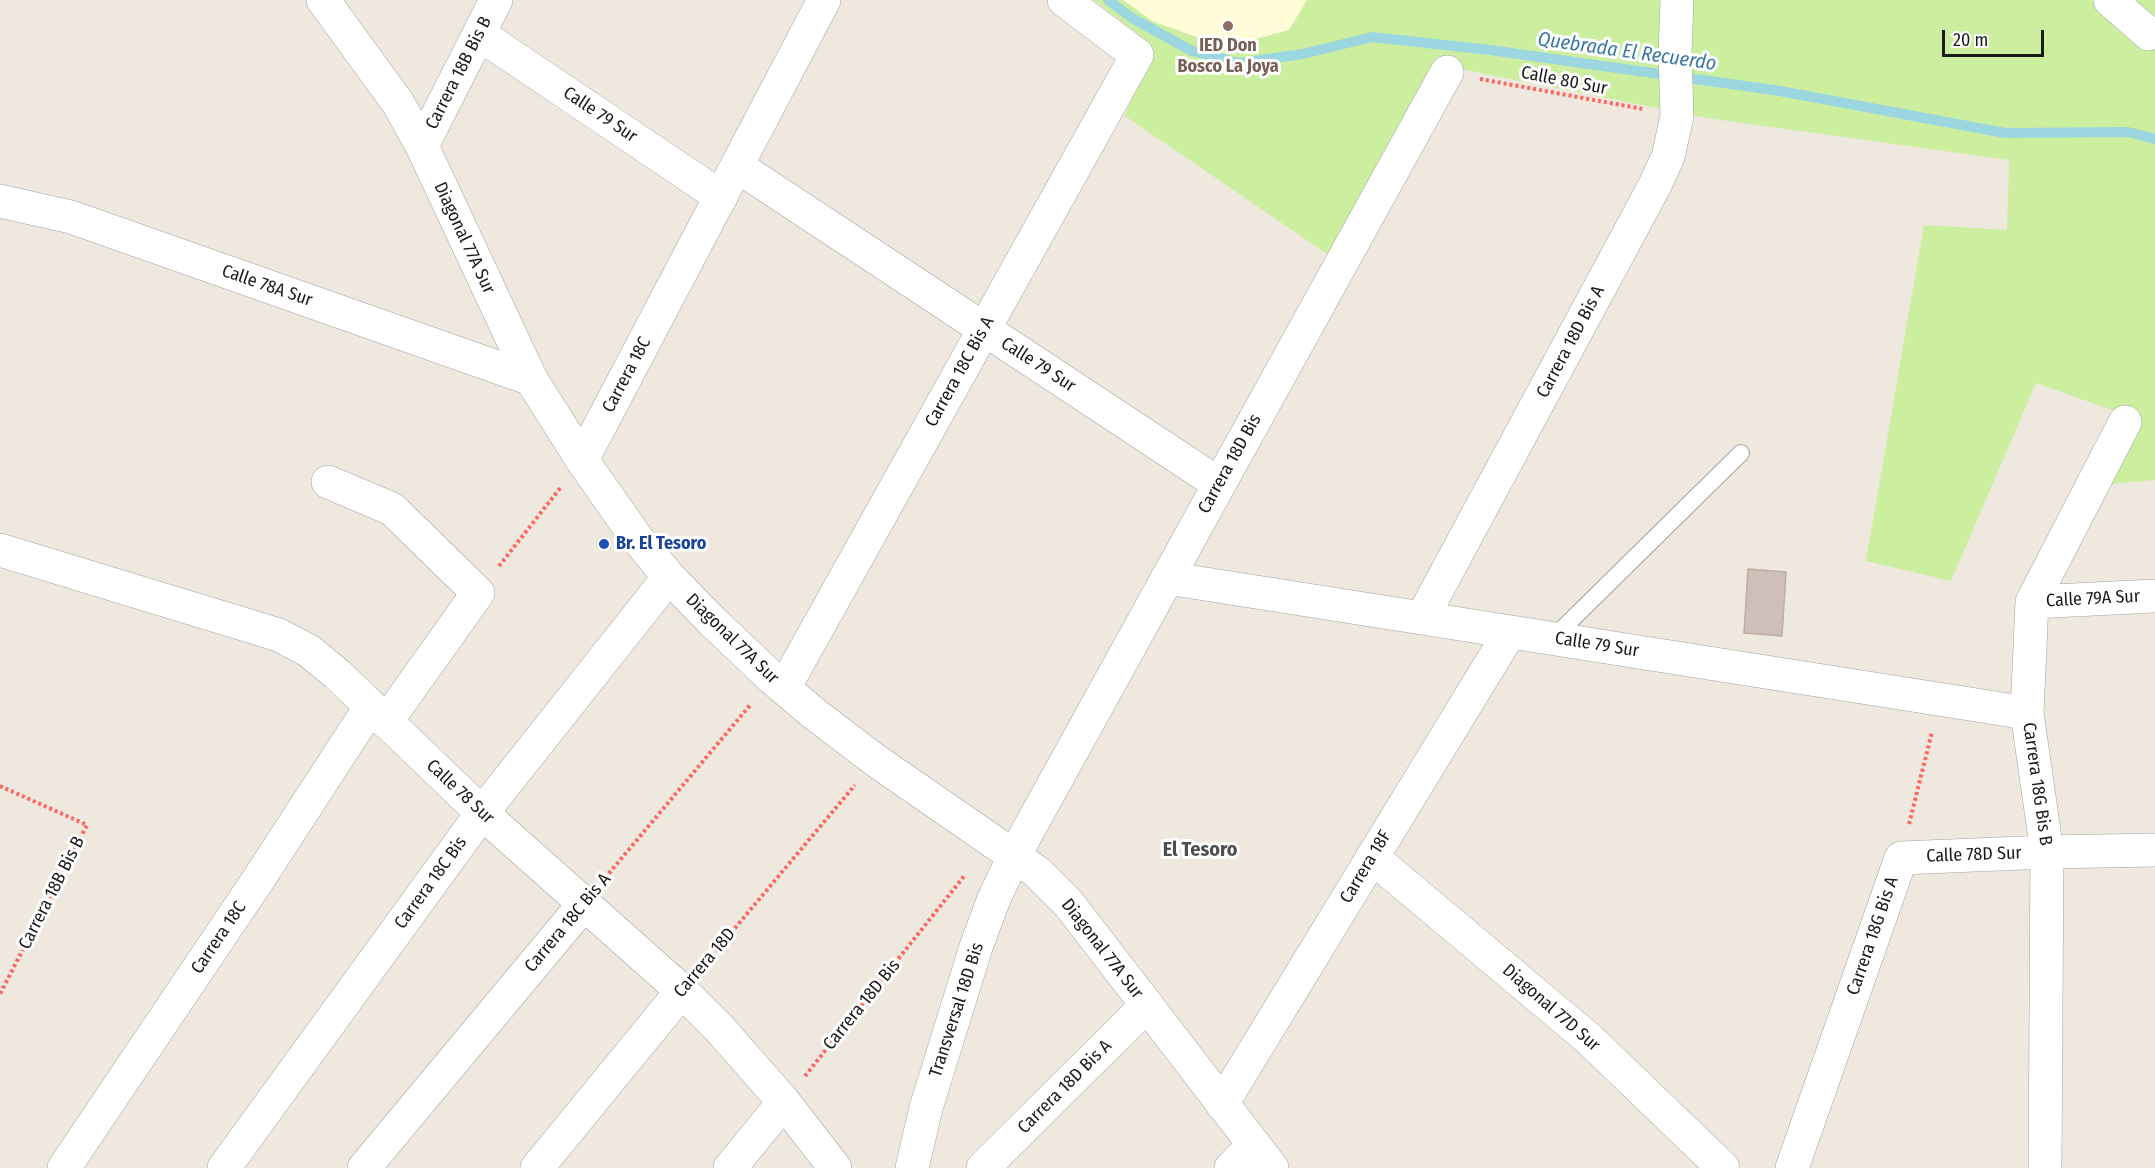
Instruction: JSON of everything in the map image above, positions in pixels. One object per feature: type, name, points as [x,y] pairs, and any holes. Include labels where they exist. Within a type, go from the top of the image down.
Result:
[{"type":"street","name":"Diagonal 77A Sur","points":[[323,0],[398,103],[422,146],[531,379],[582,460],[636,537],[669,577],[778,683],[875,760],[1037,872],[1069,904],[1263,1157]]},
{"type":"street","name":"Carrera 18B Bis B","points":[[422,146],[496,0]]},
{"type":"street","name":"Carrera 18C","points":[[582,460],[824,0]]},
{"type":"street","name":"Carrera 18C Bis A","points":[[778,683],[984,329],[1137,55],[1064,0]]},
{"type":"street","name":"Carrera 18D Bis A","points":[[1422,618],[1668,157],[1677,107],[1675,53],[1677,0]]},
{"type":"street","points":[[2110,0],[2149,34]]},
{"type":"street","name":"Calle 79 Sur","points":[[479,34],[721,197]]},
{"type":"street","name":"Carrera 18D Bis","points":[[1003,849],[1167,578],[1447,72]]},
{"type":"street","name":"Calle 79 Sur","points":[[737,166],[1219,484]]},
{"type":"street","name":"Calle 78A Sur","points":[[0,201],[72,217],[531,379]]},
{"type":"street","name":"Carrera 18G Bis B","points":[[2045,1168],[2047,852],[2027,713],[2032,602],[2125,422]]},
{"type":"street","points":[[328,482],[392,509],[478,593]]},
{"type":"street","name":"Calle 78 Sur","points":[[0,549],[279,635],[309,651],[337,674],[482,813],[682,991],[719,1028],[784,1102],[835,1168]]},
{"type":"street","name":"Carrera 18C Bis","points":[[224,1168],[482,813],[669,577]]},
{"type":"street","name":"Calle 79 Sur","points":[[1167,578],[2027,713]]},
{"type":"street","name":"Carrera 18C","points":[[64,1168],[258,880],[379,714],[478,593]]},
{"type":"street","name":"Calle 79A Sur","points":[[2032,602],[2155,596]]},
{"type":"street","name":"Carrera 18F","points":[[1222,1104],[1510,632]]},
{"type":"street","name":"Transversal 18D Bis","points":[[912,1168],[926,1108],[993,901],[1003,849]]},
{"type":"street","name":"Calle 78D Sur","points":[[1901,858],[2155,850]]},
{"type":"street","name":"Diagonal 77D Sur","points":[[1372,857],[1589,1039],[1723,1168]]},
{"type":"street","name":"Carrera 18G Bis A","points":[[1792,1168],[1901,858]]},
{"type":"street","name":"Carrera 18C Bis A","points":[[364,1168],[584,904]]},
{"type":"street","name":"Carrera 18D","points":[[537,1168],[682,991]]},
{"type":"street","name":"Carrera 18D Bis A","points":[[983,1168],[1147,1005]]},
{"type":"street","points":[[730,1168],[784,1102]]},
{"type":"street","points":[[1231,1168],[1263,1157]]},
{"type":"lane","points":[[1553,639],[1741,453]]},
{"type":"path","name":"Calle 80 Sur","points":[[1447,72],[1677,107]]},
{"type":"path","points":[[478,593],[582,460]]},
{"type":"path","name":"Carrera 18C Bis A","points":[[584,904],[778,683]]},
{"type":"path","name":"Carrera 18G Bis A","points":[[1901,858],[1941,700]]},
{"type":"path","name":"Carrera 18D","points":[[682,991],[875,760]]},
{"type":"path","name":"Carrera 18B Bis B","points":[[0,786],[87,825],[0,994]]},
{"type":"path","name":"Carrera 18D Bis","points":[[784,1102],[1003,849]]},
{"type":"shaded area","name":"IED Don Bosco La Joya","points":[[1123,0],[1307,0],[1289,30],[1241,43],[1199,38],[1152,21]]},
{"type":"green space","points":[[1094,0],[1123,0],[1152,21],[1199,38],[1241,43],[1289,30],[1307,0],[2155,0],[2155,480],[2099,485],[2129,416],[2036,383],[1951,581],[1866,561],[1924,225],[2007,230],[2009,160],[1707,118],[1440,65],[1330,256],[1125,116],[1151,44]]},
{"type":"building","points":[[1748,569],[1786,572],[1782,636],[1744,633]]},
{"type":"waterway","name":"Quebrada El Recuerdo","points":[[1108,0],[1132,18],[1192,51],[1239,63],[1303,54],[1372,37],[1490,50],[1780,91],[2005,133],[2128,132],[2155,139]]},
{"type":"place","name":"IED Don Bosco La Joya","points":[[1228,26]]},
{"type":"place","name":"Br. El Tesoro","points":[[604,544]]},
{"type":"district","name":"El Tesoro","points":[[1200,850]]}]
